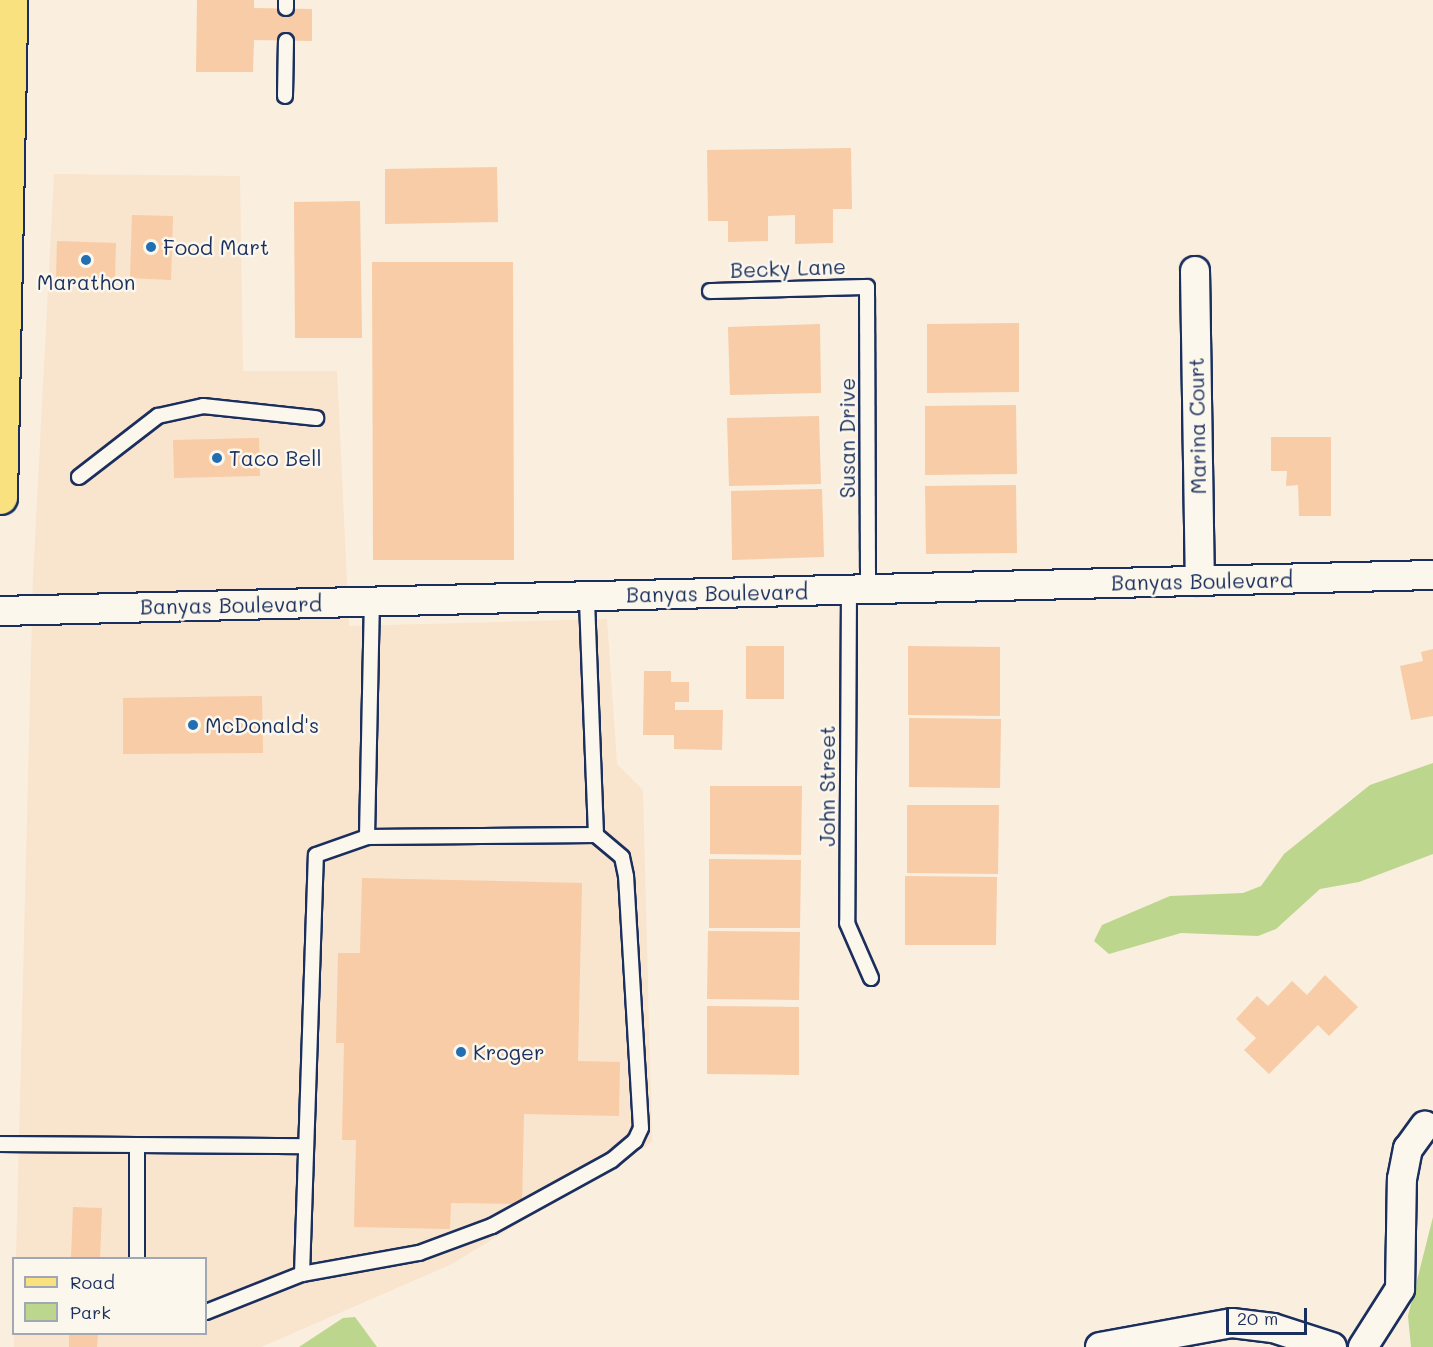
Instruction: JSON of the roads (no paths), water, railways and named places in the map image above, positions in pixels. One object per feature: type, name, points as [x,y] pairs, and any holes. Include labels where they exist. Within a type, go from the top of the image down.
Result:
[{"type":"main road","points":[[0,498],[10,0]]},
{"type":"street","name":"Marina Court","points":[[1195,271],[1200,581]]},
{"type":"street","name":"Banyas Boulevard","points":[[0,611],[1433,575]]},
{"type":"street","points":[[1363,1347],[1400,1289],[1402,1179],[1408,1149],[1425,1125]]},
{"type":"street","points":[[1100,1347],[1232,1323],[1273,1328],[1332,1347]]},
{"type":"lane","points":[[285,96],[286,41]]},
{"type":"lane","name":"Becky Lane","points":[[710,291],[867,287]]},
{"type":"lane","name":"Susan Drive","points":[[859,589],[867,287]]},
{"type":"lane","points":[[79,477],[158,416],[204,406],[316,418]]},
{"type":"lane","name":"John Street","points":[[859,589],[847,923],[871,978]]},
{"type":"lane","points":[[587,596],[596,835]]},
{"type":"lane","points":[[367,837],[372,602]]},
{"type":"lane","points":[[207,1312],[302,1274],[419,1253],[492,1226],[612,1160],[634,1141],[640,1128],[626,876],[622,857],[596,835],[367,837],[316,855],[304,1146],[302,1274]]},
{"type":"lane","points":[[0,1144],[304,1146]]},
{"type":"lane","points":[[137,1145],[137,1257]]},
{"type":"place","name":"Food Mart","points":[[151,247]]},
{"type":"place","name":"Marathon","points":[[86,260]]},
{"type":"place","name":"Taco Bell","points":[[217,458]]},
{"type":"place","name":"McDonald's","points":[[193,725]]},
{"type":"place","name":"Kroger","points":[[461,1052]]}]
